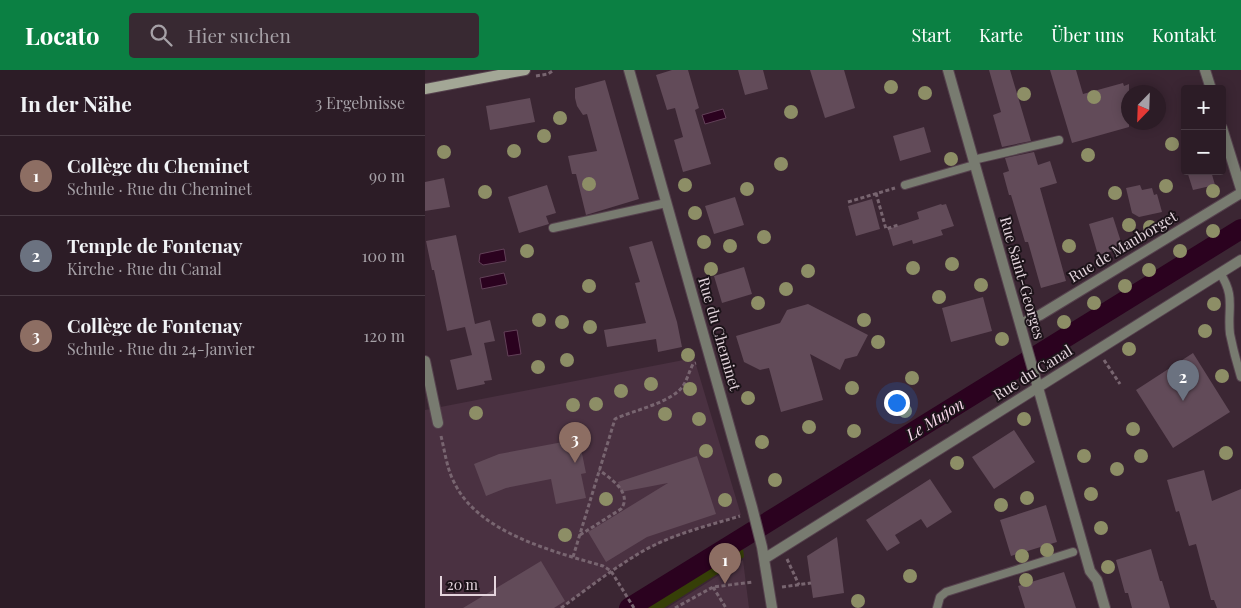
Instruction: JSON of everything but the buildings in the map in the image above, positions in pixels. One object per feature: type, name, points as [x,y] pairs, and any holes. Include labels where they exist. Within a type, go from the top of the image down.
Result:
[{"type":"street","points":[[425,89],[525,70]]},
{"type":"street","name":"Rue du Cheminet","points":[[629,70],[752,507],[762,547],[772,608]]},
{"type":"street","name":"Rue Saint-Georges","points":[[948,70],[1090,572],[1097,580],[1105,608]]},
{"type":"street","points":[[1205,70],[1210,85]]},
{"type":"street","points":[[1223,130],[1241,191]]},
{"type":"street","name":"Rue de Mauborget","points":[[1020,324],[1040,315],[1241,191]]},
{"type":"street","name":"Rue du Canal","points":[[764,559],[1241,260]]},
{"type":"street","points":[[425,361],[438,423]]},
{"type":"lane","points":[[905,185],[974,163],[1059,140]]},
{"type":"lane","points":[[553,228],[666,203]]},
{"type":"lane","points":[[1220,273],[1226,282],[1230,295],[1230,334],[1241,377]]},
{"type":"lane","points":[[937,608],[940,598],[946,592],[1073,552]]},
{"type":"path","points":[[847,202],[905,185]]},
{"type":"path","points":[[876,193],[886,229],[898,225]]},
{"type":"path","points":[[1104,360],[1119,384]]},
{"type":"path","points":[[573,557],[615,419],[678,392],[695,363]]},
{"type":"path","points":[[438,423],[455,485],[470,506],[493,524],[509,532],[573,557],[603,566],[611,571],[634,608]]},
{"type":"path","points":[[579,535],[621,508],[624,504],[625,498],[621,489],[599,470]]},
{"type":"path","points":[[561,608],[611,571],[645,550],[689,531],[741,515]]},
{"type":"path","points":[[785,556],[799,585]]},
{"type":"path","points":[[675,608],[713,587],[767,579]]},
{"type":"path","points":[[781,587],[811,583]]},
{"type":"path","points":[[713,587],[726,608]]},
{"type":"shaded area","points":[[723,109],[726,118],[705,124],[702,115]]},
{"type":"shaded area","points":[[504,249],[506,261],[483,265],[479,262],[480,254]]},
{"type":"shaded area","points":[[504,273],[507,284],[482,289],[480,278]]},
{"type":"shaded area","points":[[517,330],[521,354],[508,356],[504,332]]},
{"type":"shaded area","points":[[694,358],[741,515],[689,531],[645,550],[611,571],[561,608],[425,608],[425,410]]},
{"type":"shaded area","points":[[743,560],[749,608],[667,608]]},
{"type":"green space","points":[[742,541],[744,557],[664,608],[633,608]]},
{"type":"waterway","name":"Le Mujon","points":[[629,608],[1241,229]]},
{"type":"place","name":"Temple de Fontenay","points":[[1183,401]]},
{"type":"place","name":"Collège de Fontenay","points":[[575,463]]},
{"type":"place","name":"Collège du Cheminet","points":[[725,584]]}]
